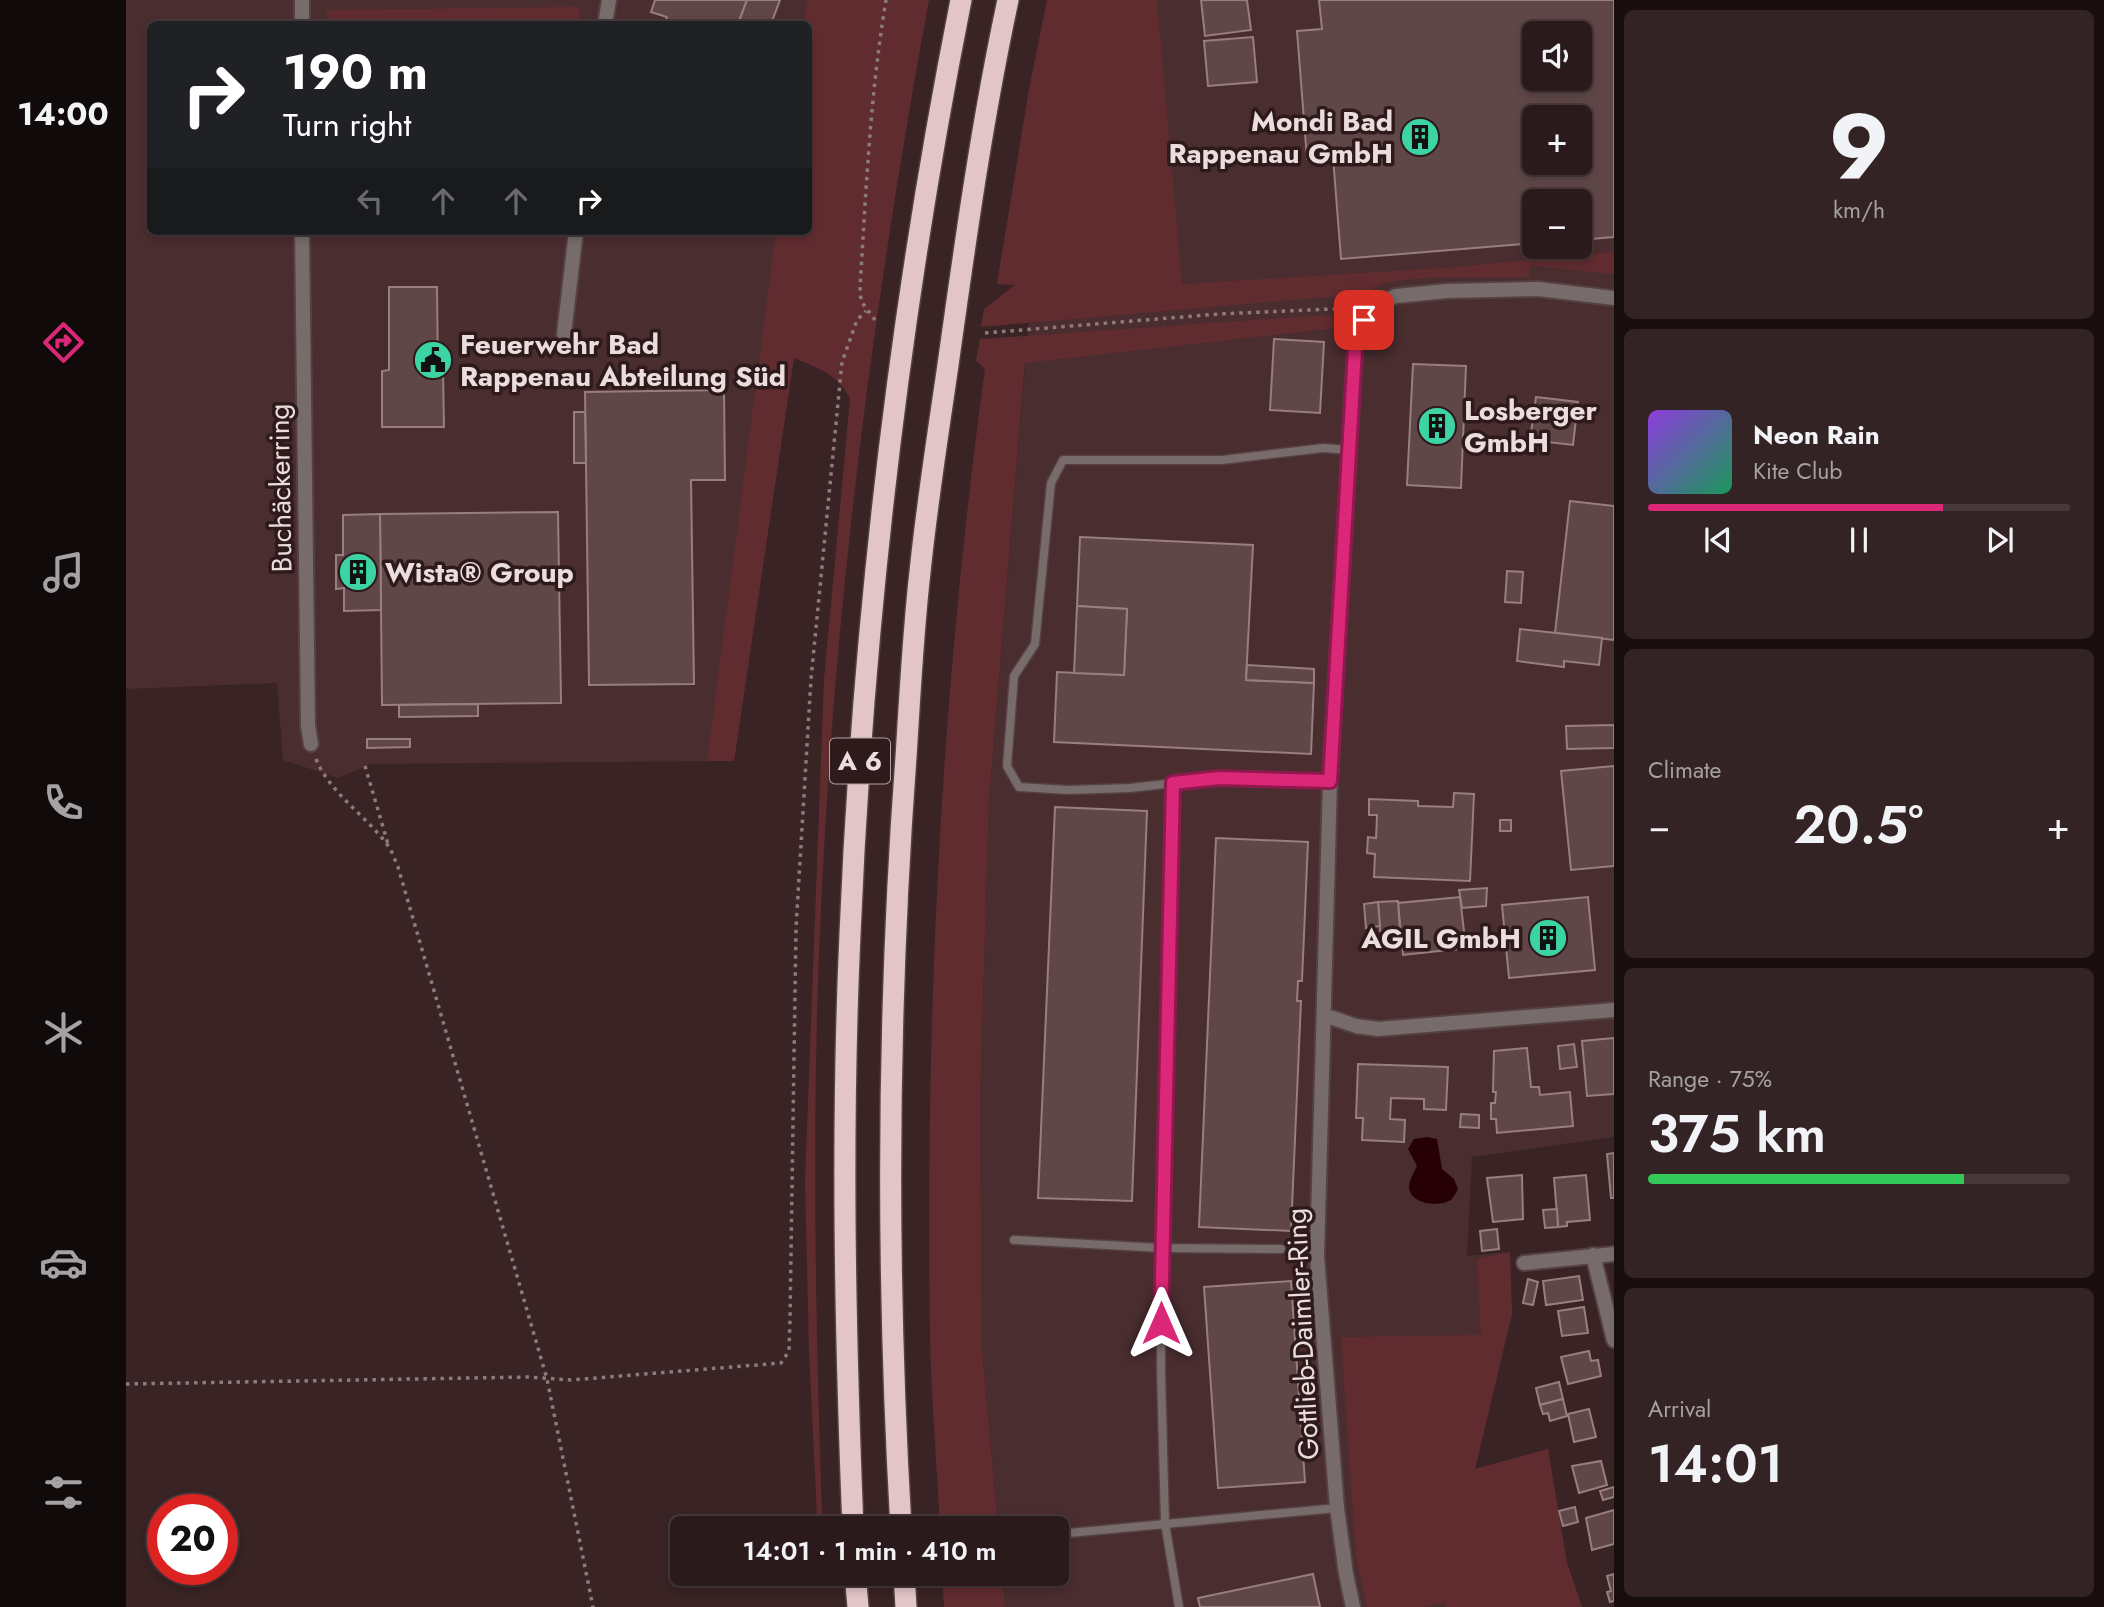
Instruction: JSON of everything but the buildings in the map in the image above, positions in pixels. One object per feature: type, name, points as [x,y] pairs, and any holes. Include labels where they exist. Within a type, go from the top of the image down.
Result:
[{"type":"highway","name":"A 6","points":[[853,1516],[846,1335],[846,1238],[849,951],[855,826],[874,590],[888,463],[911,292],[961,0]]},
{"type":"highway","name":"A 6","points":[[900,1516],[891,1228],[895,937],[903,790],[920,573],[933,467],[968,217],[991,79],[1009,0]]},
{"type":"highway","points":[[856,1586],[858,1607]]},
{"type":"highway","points":[[905,1586],[906,1607]]},
{"type":"street","points":[[302,0],[302,21]]},
{"type":"street","points":[[606,21],[609,0]]},
{"type":"street","name":"Buchäckerring","points":[[302,235],[308,726],[311,744]]},
{"type":"street","points":[[564,334],[576,235]]},
{"type":"street","points":[[1372,307],[1396,296],[1447,290],[1538,289],[1614,298]]},
{"type":"street","name":"Gottlieb-Daimler-Ring","points":[[1353,1607],[1337,1508],[1317,1256],[1330,781],[1349,450],[1356,332],[1372,307]]},
{"type":"street","points":[[1324,1015],[1356,1026],[1378,1029],[1614,1010]]},
{"type":"street","points":[[1524,1264],[1614,1254]]},
{"type":"street","points":[[1593,1255],[1614,1340]]},
{"type":"lane","points":[[1330,781],[1219,778],[1130,788],[1068,790],[1019,787],[1007,766],[1014,676],[1035,644],[1051,483],[1063,460],[1222,460],[1323,448],[1349,450]]},
{"type":"lane","points":[[1173,783],[1161,1248],[1161,1373],[1165,1523],[1178,1607]]},
{"type":"lane","points":[[1014,1240],[1161,1248],[1281,1249]]},
{"type":"lane","points":[[1069,1533],[1337,1508]]},
{"type":"path","points":[[875,320],[861,301],[860,288],[878,43],[886,0]]},
{"type":"path","points":[[985,333],[1219,314],[1372,307]]},
{"type":"path","points":[[126,1384],[527,1377],[571,1380],[781,1363],[789,1351],[796,928],[811,679],[842,362],[857,320],[866,311]]},
{"type":"path","points":[[311,744],[322,773],[389,848]]},
{"type":"path","points":[[365,766],[389,848],[398,867],[547,1379],[593,1607]]},
{"type":"shaded area","points":[[126,0],[877,0],[793,357],[734,761],[371,764],[338,778],[283,760],[277,683],[126,689]]},
{"type":"shaded area","points":[[807,0],[929,0],[891,220],[860,442],[828,776],[815,1123],[822,1516],[817,1516],[809,1352],[805,1181],[824,679],[850,399],[834,378],[794,358],[734,761],[707,761],[775,235],[812,235],[812,21],[804,21]]},
{"type":"shaded area","points":[[1047,0],[1157,0],[1182,284],[1442,268],[1539,259],[1592,259],[1592,254],[1614,252],[1614,274],[1531,266],[1529,277],[1405,280],[1381,284],[1361,294],[981,327],[984,309],[1015,285],[997,284],[1029,89]]},
{"type":"shaded area","points":[[1103,0],[1614,0],[1614,1137],[1472,1157],[1467,1256],[1510,1252],[1512,1314],[1475,1469],[1548,1449],[1567,1563],[1582,1607],[1005,1607],[1003,1586],[1069,1586],[1069,1516],[997,1516],[982,1347],[980,1104],[989,800],[1031,294]]},
{"type":"shaded area","points":[[580,7],[578,21],[327,21],[327,10]]},
{"type":"shaded area","points":[[1328,315],[1346,319],[1336,328],[1025,363],[989,800],[980,1104],[982,1347],[997,1516],[939,1516],[930,1335],[930,1093],[934,972],[939,851],[957,610],[985,369],[976,361],[980,339]]},
{"type":"shaded area","points":[[1414,1139],[1437,1139],[1442,1169],[1454,1179],[1458,1189],[1447,1202],[1434,1204],[1420,1201],[1411,1193],[1409,1187],[1417,1166],[1408,1149]]},
{"type":"shaded area","points":[[1510,1252],[1512,1314],[1475,1469],[1548,1449],[1567,1563],[1582,1607],[1446,1607],[1444,1602],[1424,1607],[1367,1607],[1356,1558],[1341,1337],[1481,1335],[1477,1259]]},
{"type":"shaded area","points":[[943,1586],[1003,1586],[1005,1607],[944,1607]]},
{"type":"place","name":"Mondi Bad Rappenau GmbH","points":[[1420,137]]},
{"type":"place","name":"Feuerwehr Bad Rappenau Abteilung Süd","points":[[433,360]]},
{"type":"place","name":"Losberger GmbH","points":[[1437,426]]},
{"type":"place","name":"Wista® Group","points":[[358,572]]},
{"type":"place","name":"AGIL GmbH","points":[[1548,938]]},
{"type":"route","points":[[1161,1323],[1173,783],[1219,778],[1330,781],[1356,332],[1364,320]]}]
